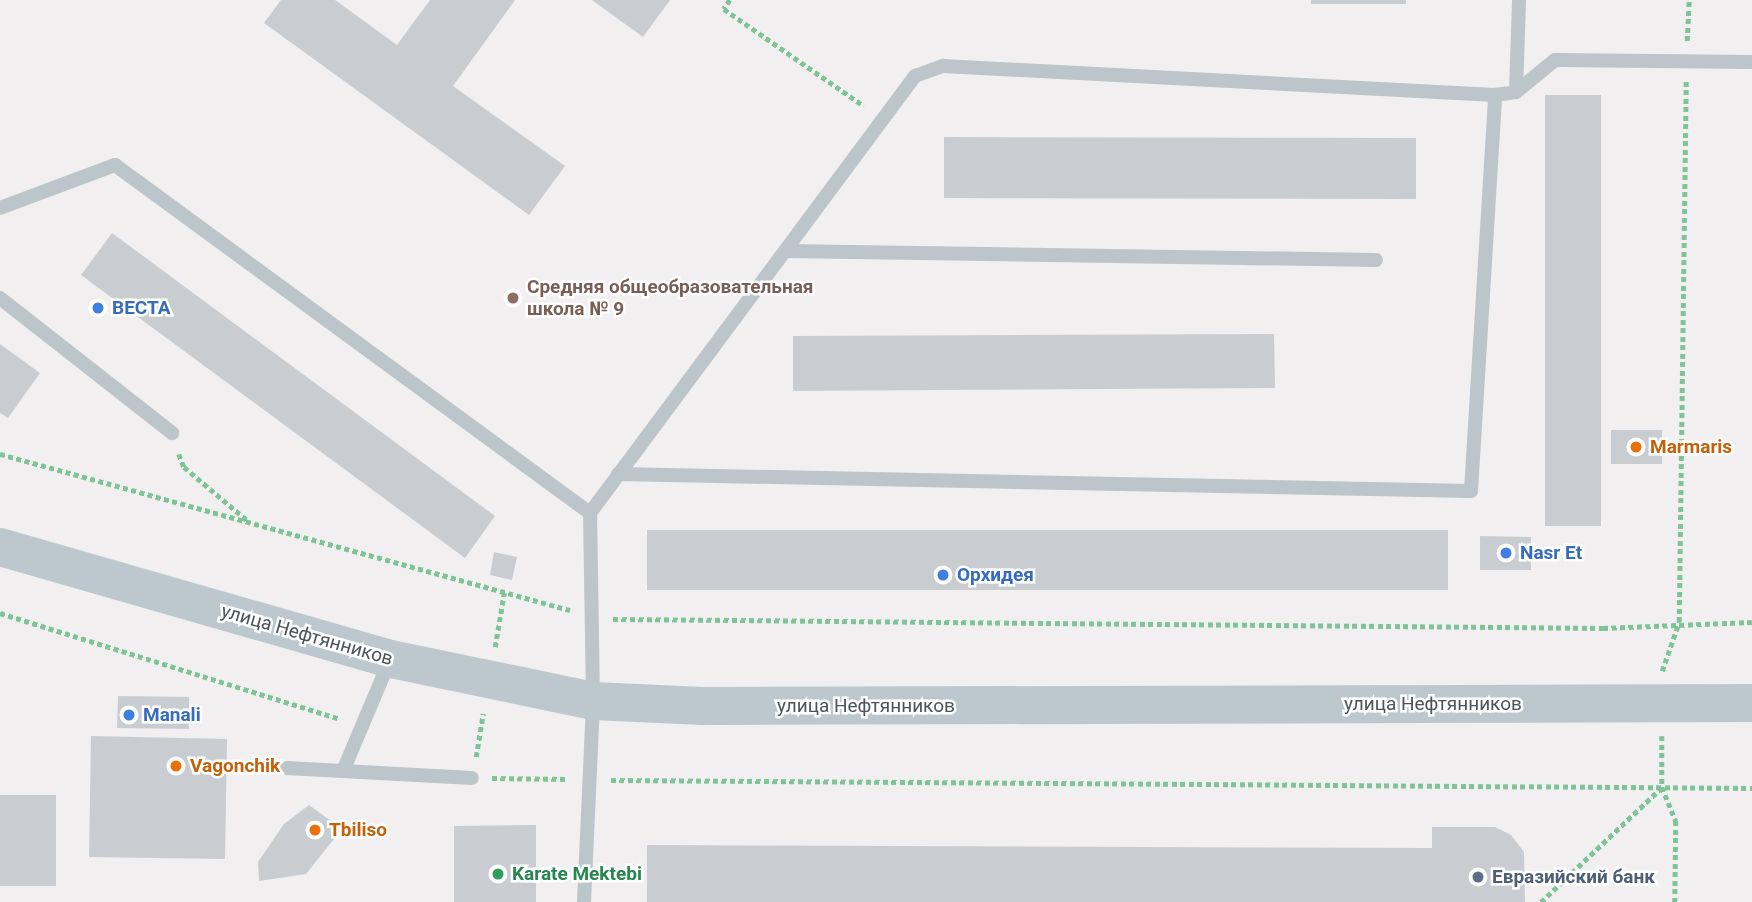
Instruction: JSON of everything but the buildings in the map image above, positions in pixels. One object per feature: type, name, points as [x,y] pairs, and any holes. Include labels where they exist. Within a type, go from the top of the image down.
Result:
[{"type":"street","name":"улица Нефтянников","points":[[0,547],[391,659],[593,701],[703,706],[1752,704]]},
{"type":"lane","points":[[1516,92],[1519,0]]},
{"type":"lane","points":[[584,902],[586,780],[593,701],[588,615],[590,513],[881,118],[915,76],[943,66],[1495,95],[1516,92],[1555,60],[1752,62]]},
{"type":"lane","points":[[618,474],[1471,491],[1495,95]]},
{"type":"lane","points":[[0,208],[115,166],[590,513]]},
{"type":"lane","points":[[785,251],[1376,260]]},
{"type":"lane","points":[[0,298],[172,433]]},
{"type":"lane","points":[[342,771],[391,659]]},
{"type":"lane","points":[[287,768],[472,778]]},
{"type":"path","points":[[730,0],[724,9],[881,118]]},
{"type":"path","points":[[1675,902],[1676,821],[1662,787],[1662,658],[1679,622],[1689,0]]},
{"type":"path","points":[[172,433],[184,467],[249,521]]},
{"type":"path","points":[[0,454],[588,615],[633,622],[1603,628],[1679,622],[1752,622]]},
{"type":"path","points":[[0,613],[361,726]]},
{"type":"path","points":[[472,778],[1752,788]]},
{"type":"path","points":[[1541,902],[1662,787]]},
{"type":"place","name":"Средняя общеобразовательная школа № 9","points":[[513,298]]},
{"type":"place","name":"ВЕСТА","points":[[98,308]]},
{"type":"place","name":"Marmaris","points":[[1636,447]]},
{"type":"place","name":"Nasr Et","points":[[1506,553]]},
{"type":"place","name":"Орхидея","points":[[943,575]]},
{"type":"place","name":"Manali","points":[[129,715]]},
{"type":"place","name":"Vagonchik","points":[[176,766]]},
{"type":"place","name":"Tbiliso","points":[[315,830]]},
{"type":"place","name":"Karate Mektebi","points":[[498,874]]},
{"type":"place","name":"Евразийский банк","points":[[1478,877]]}]
